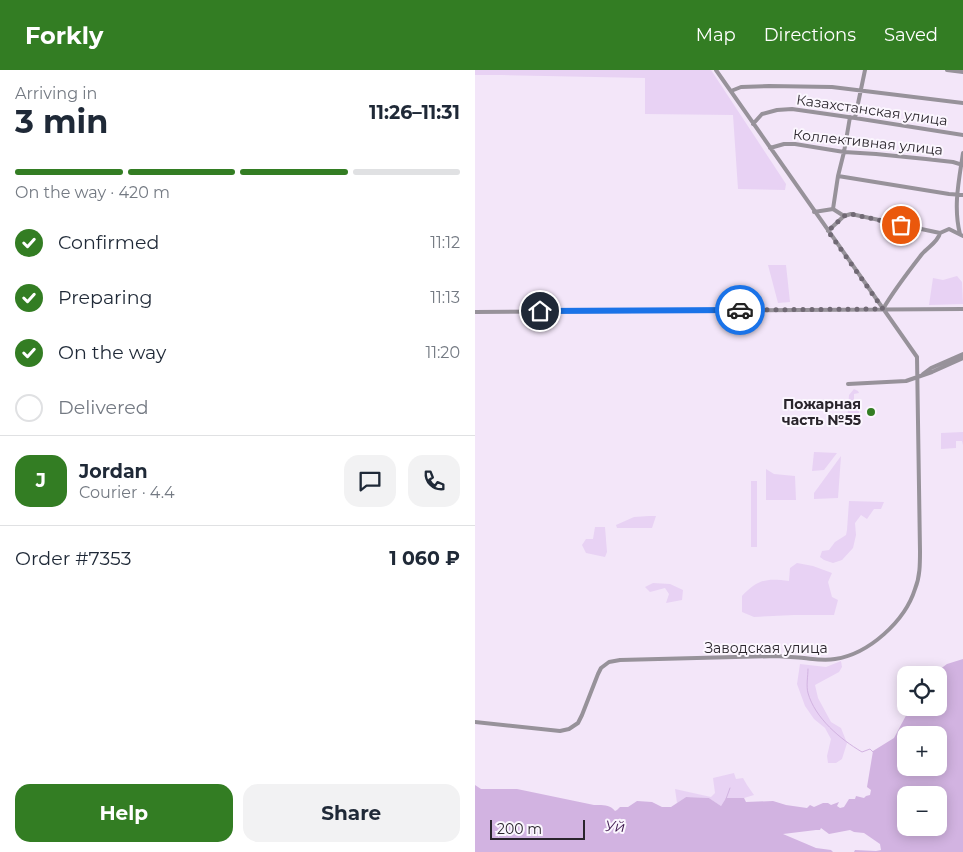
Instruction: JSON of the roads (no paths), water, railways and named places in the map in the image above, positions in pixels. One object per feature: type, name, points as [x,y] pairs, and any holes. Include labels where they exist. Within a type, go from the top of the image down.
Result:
[{"type":"street","points":[[716,70],[917,358],[917,378]]},
{"type":"street","points":[[833,209],[838,176],[865,70]]},
{"type":"street","points":[[947,70],[963,72]]},
{"type":"street","points":[[731,92],[741,87],[832,87],[963,103]]},
{"type":"street","name":"Казахстанская улица","points":[[753,124],[762,114],[792,109],[963,135]]},
{"type":"street","name":"Коллективная улица","points":[[771,148],[784,144],[844,152],[953,162],[962,165]]},
{"type":"street","points":[[961,235],[957,224],[957,194],[963,152]]},
{"type":"street","points":[[838,176],[963,195]]},
{"type":"street","points":[[814,212],[833,209],[844,216]]},
{"type":"street","points":[[828,231],[844,216],[851,214],[940,233],[957,224]]},
{"type":"street","points":[[949,229],[961,235]]},
{"type":"street","points":[[883,309],[900,283],[924,252],[939,237],[940,233]]},
{"type":"street","points":[[475,312],[963,309]]},
{"type":"street","points":[[917,378],[931,368],[963,354]]},
{"type":"street","points":[[848,384],[906,381],[963,358]]},
{"type":"street","name":"Заводская улица","points":[[475,722],[560,730],[569,729],[577,723],[582,715],[597,674],[609,662],[620,660],[777,656],[829,660],[846,656],[880,637],[898,620],[906,609],[918,579],[920,551],[917,378]]},
{"type":"water","name":"Уй","points":[[963,659],[963,852],[854,852],[855,850],[881,850],[880,844],[864,833],[850,830],[829,834],[821,828],[820,830],[783,834],[816,848],[833,852],[475,852],[475,785],[481,789],[517,789],[594,805],[605,805],[615,811],[620,807],[628,807],[637,801],[652,802],[662,807],[671,807],[686,797],[709,798],[721,806],[726,798],[744,798],[746,802],[773,801],[807,808],[810,805],[814,807],[823,803],[831,805],[839,802],[837,806],[840,808],[844,807],[849,799],[855,799],[856,796],[864,798],[870,795],[871,790],[867,787],[873,751],[894,738],[897,732],[897,776],[947,776],[947,726],[900,726],[906,716],[947,716],[947,666],[944,666]]},
{"type":"waterway","points":[[808,669],[808,693],[811,702],[822,719],[854,747],[862,752],[870,749],[873,752]]},
{"type":"waterway","points":[[726,799],[730,788]]},
{"type":"place","name":"Пожарная часть №55","points":[[871,412]]}]
